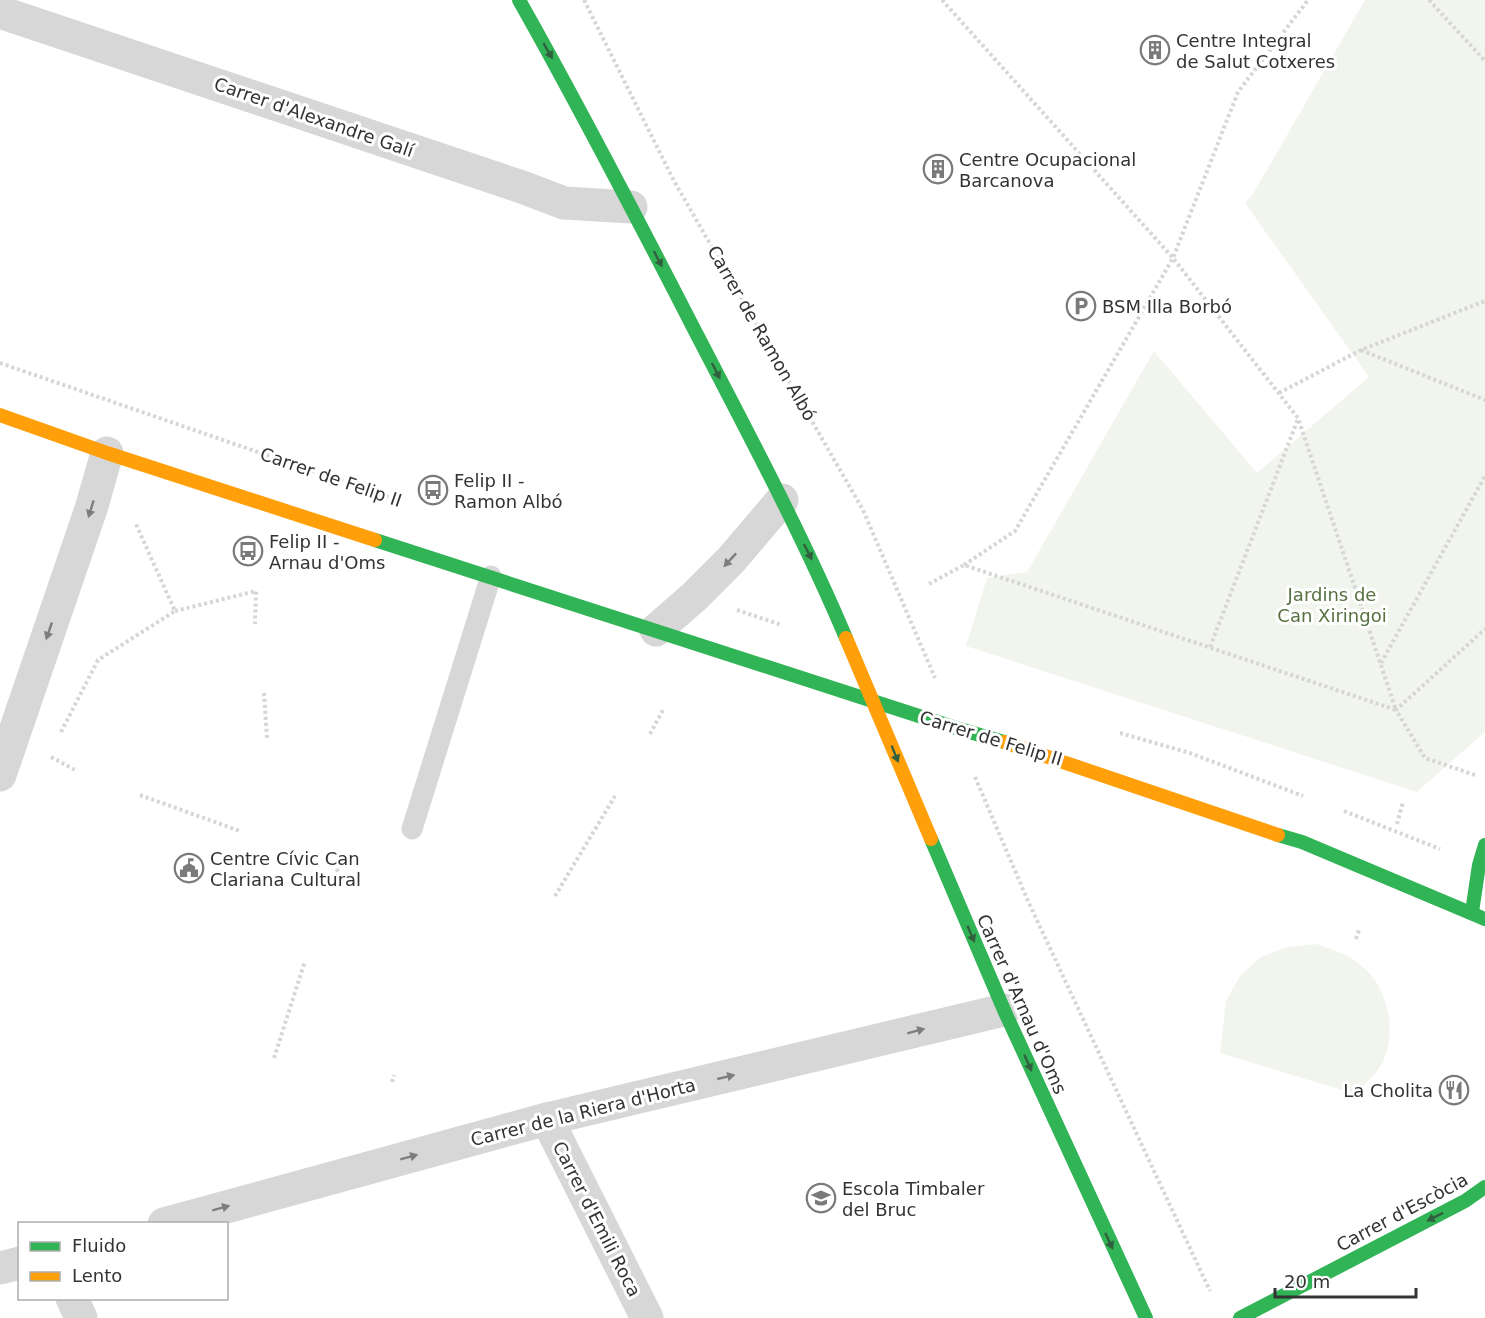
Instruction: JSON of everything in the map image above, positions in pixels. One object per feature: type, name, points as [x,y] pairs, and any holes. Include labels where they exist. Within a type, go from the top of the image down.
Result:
[{"type":"main road","points":[[519,0],[631,207],[782,500],[815,566],[873,700]]},
{"type":"main road","name":"Carrer de Felip II","points":[[0,416],[107,453],[956,728],[1030,748],[1302,842],[1480,914]]},
{"type":"main road","name":"Carrer d'Arnau d'Oms","points":[[873,700],[942,869],[1004,1010],[1146,1318]]},
{"type":"main road","points":[[1480,914],[1479,866],[1485,845]]},
{"type":"main road","name":"Carrer d'Escòcia","points":[[1240,1318],[1465,1201],[1485,1187]]},
{"type":"street","name":"Carrer d'Alexandre Galí","points":[[0,12],[564,203],[631,207]]},
{"type":"street","points":[[0,775],[91,509],[107,453]]},
{"type":"street","points":[[656,630],[694,597],[730,560],[782,500]]},
{"type":"street","name":"Carrer de la Riera d'Horta","points":[[171,1222],[547,1119],[1004,1010]]},
{"type":"street","name":"Carrer d'Emili Roca","points":[[547,1119],[647,1318]]},
{"type":"street","points":[[0,1268],[18,1264]]},
{"type":"street","points":[[72,1300],[81,1318]]},
{"type":"lane","points":[[412,829],[491,576]]},
{"type":"path","name":"Carrer de Ramon Albó","points":[[584,0],[674,181],[863,510],[932,670]]},
{"type":"path","points":[[942,0],[1173,258],[1298,418],[1396,710],[1425,758],[1475,775]]},
{"type":"path","points":[[929,584],[964,565],[1015,531],[1173,258],[1238,92],[1308,0]]},
{"type":"path","points":[[1429,0],[1485,61]]},
{"type":"path","points":[[1279,393],[1361,350],[1485,301]]},
{"type":"path","points":[[1361,350],[1485,400]]},
{"type":"path","name":"Carrer de Felip II","points":[[0,363],[401,502]]},
{"type":"path","points":[[1210,647],[1298,418]]},
{"type":"path","points":[[1381,663],[1485,476]]},
{"type":"path","points":[[135,522],[175,611]]},
{"type":"path","points":[[964,565],[1396,710]]},
{"type":"path","points":[[60,735],[98,660],[175,611],[256,591],[255,624]]},
{"type":"path","points":[[732,609],[784,626]]},
{"type":"path","points":[[1396,710],[1485,629]]},
{"type":"path","points":[[264,693],[267,738]]},
{"type":"path","points":[[650,734],[663,710]]},
{"type":"path","points":[[49,756],[75,770]]},
{"type":"path","points":[[140,795],[240,831]]},
{"type":"path","points":[[555,896],[615,796]]},
{"type":"path","points":[[1397,824],[1403,802]]},
{"type":"path","points":[[990,814],[1028,901],[1212,1296]]},
{"type":"path","points":[[335,863],[342,884]]},
{"type":"path","points":[[1356,939],[1359,930]]},
{"type":"path","points":[[274,1058],[305,961]]},
{"type":"path","points":[[392,1082],[394,1075]]},
{"type":"green space","name":"Jardins de Can Xiringoi","points":[[1365,0],[1485,0],[1485,732],[1417,792],[966,646],[987,578],[1027,572],[1154,351],[1257,473],[1369,377],[1245,203],[1253,194]]},
{"type":"green space","points":[[1316,944],[1360,964],[1374,979],[1386,1004],[1390,1032],[1384,1060],[1375,1074],[1355,1094],[1220,1053],[1226,1001],[1240,976],[1261,957],[1287,947]]},
{"type":"traffic: fast","points":[[519,0],[608,163],[754,444],[811,559],[846,638]]},
{"type":"traffic: fast","points":[[375,540],[1004,742]]},
{"type":"traffic: fast","points":[[1278,835],[1302,842],[1485,919]]},
{"type":"traffic: fast","points":[[931,839],[1004,1010],[1146,1318]]},
{"type":"traffic: fast","points":[[1472,912],[1479,865],[1485,845]]},
{"type":"traffic: fast","points":[[1240,1318],[1465,1201],[1485,1187]]},
{"type":"traffic: slow","points":[[0,415],[107,453],[375,540]]},
{"type":"traffic: slow","points":[[846,638],[931,839]]},
{"type":"traffic: slow","points":[[1004,742],[1278,835]]},
{"type":"place","name":"Centre Integral de Salut Cotxeres","points":[[1155,50]]},
{"type":"place","name":"Centre Ocupacional Barcanova","points":[[938,169]]},
{"type":"place","name":"BSM Illa Borbó","points":[[1081,306]]},
{"type":"place","name":"Felip II - Ramon Albó","points":[[433,490]]},
{"type":"place","name":"Felip II - Arnau d'Oms","points":[[248,551]]},
{"type":"place","name":"Centre Cívic Can Clariana Cultural","points":[[189,868]]},
{"type":"place","name":"La Cholita","points":[[1454,1090]]},
{"type":"place","name":"Escola Timbaler del Bruc","points":[[821,1198]]}]
